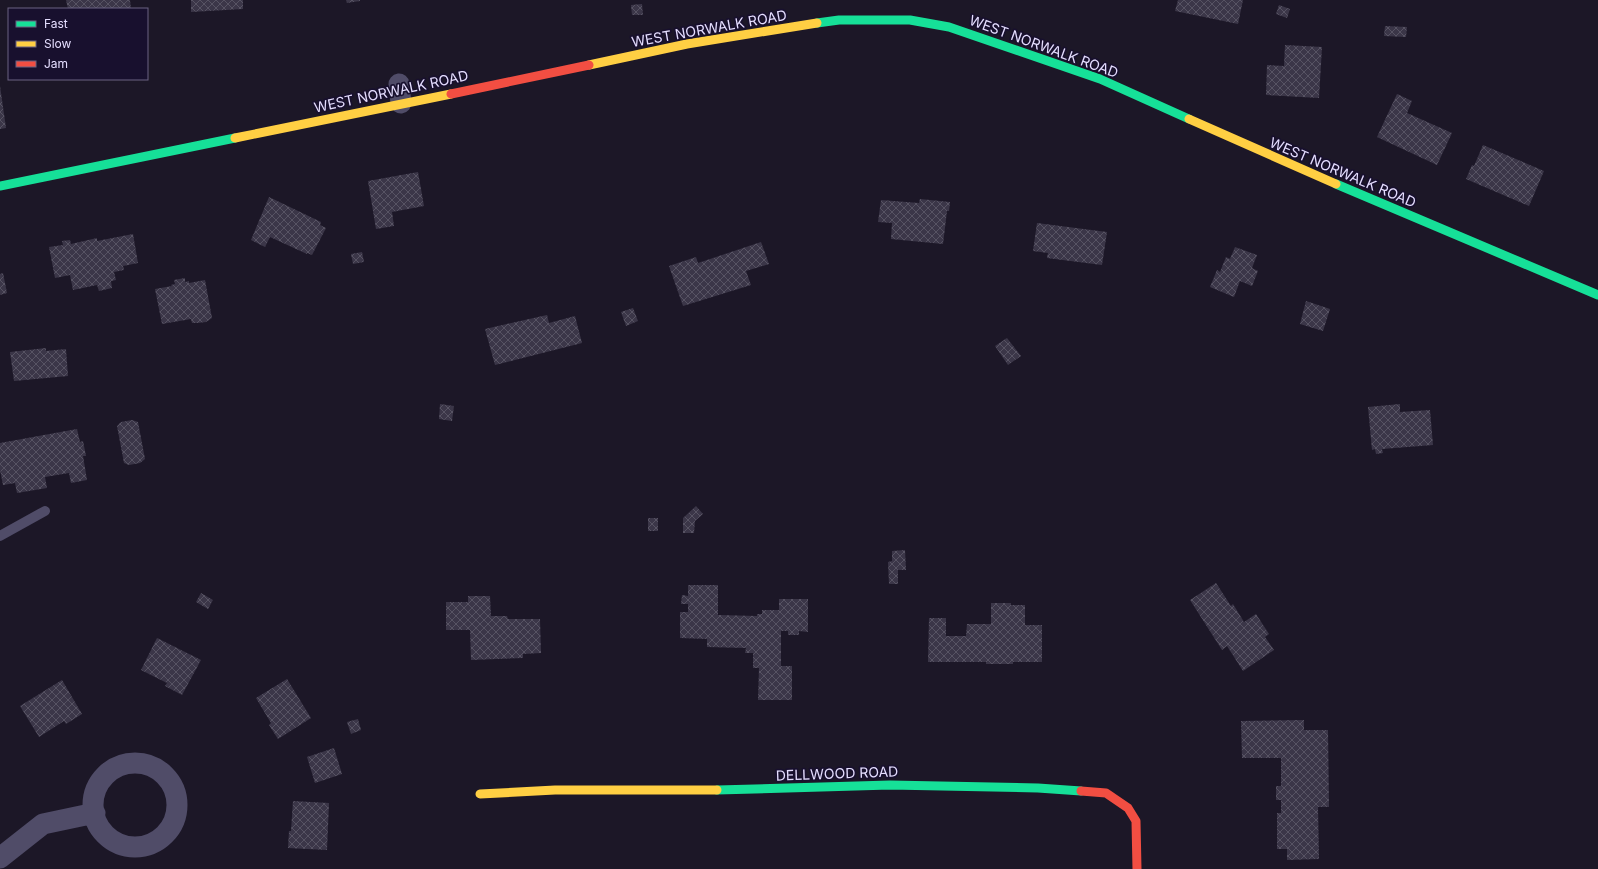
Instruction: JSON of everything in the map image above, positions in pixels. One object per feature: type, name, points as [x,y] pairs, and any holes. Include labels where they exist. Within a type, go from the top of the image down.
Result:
[{"type":"main road","name":"WEST NORWALK ROAD","points":[[0,186],[400,93],[566,70],[694,43],[839,20],[910,20],[949,27],[1100,79],[1270,156],[1598,295]]},
{"type":"main road","name":"DELLWOOD ROAD","points":[[480,794],[555,790],[787,790],[890,785],[1038,788],[1106,794],[1128,808],[1136,821],[1137,869]]},
{"type":"street","points":[[0,858],[43,824],[94,813]]},
{"type":"lane","points":[[0,536],[45,512]]},
{"type":"building","points":[[66,0],[130,0],[131,8],[68,8]]},
{"type":"building","points":[[191,0],[243,0],[243,9],[191,12]]},
{"type":"building","points":[[346,0],[360,0],[360,1],[347,3]]},
{"type":"building","points":[[1178,0],[1243,0],[1238,24],[1175,11]]},
{"type":"building","points":[[642,4],[643,15],[632,15],[631,5]]},
{"type":"building","points":[[1279,5],[1290,9],[1287,18],[1276,14]]},
{"type":"building","points":[[1385,26],[1407,27],[1406,37],[1384,36]]},
{"type":"building","points":[[1285,45],[1322,47],[1319,98],[1266,95],[1267,65],[1284,66]]},
{"type":"building","points":[[0,86],[6,128],[0,129]]},
{"type":"building","points":[[1397,94],[1412,101],[1407,113],[1452,133],[1437,165],[1377,137]]},
{"type":"building","points":[[1483,145],[1544,171],[1529,206],[1466,179],[1472,165],[1474,166]]},
{"type":"building","points":[[418,172],[424,206],[392,212],[394,226],[376,229],[368,181]]},
{"type":"building","points":[[269,197],[321,222],[320,225],[326,228],[312,255],[270,237],[265,247],[251,240]]},
{"type":"building","points":[[920,199],[950,202],[949,211],[947,211],[943,244],[891,239],[892,223],[878,222],[881,200],[919,203]]},
{"type":"building","points":[[1037,223],[1107,232],[1102,265],[1047,258],[1048,253],[1033,251]]},
{"type":"building","points":[[133,234],[138,263],[123,266],[124,270],[114,272],[116,280],[111,281],[112,288],[99,291],[97,285],[73,290],[70,275],[55,278],[49,247],[63,245],[62,241],[70,240],[71,244],[97,238],[97,241]]},
{"type":"building","points":[[761,242],[769,264],[746,271],[751,285],[683,306],[669,266],[696,257],[698,263]]},
{"type":"building","points":[[1235,247],[1257,255],[1252,268],[1258,271],[1252,286],[1240,281],[1234,297],[1210,287],[1217,270],[1220,272],[1226,257],[1230,259]]},
{"type":"building","points":[[362,252],[364,262],[353,264],[351,254]]},
{"type":"building","points":[[3,273],[7,293],[0,295],[0,274]]},
{"type":"building","points":[[185,278],[185,282],[189,281],[189,283],[205,280],[212,318],[206,322],[198,323],[192,323],[191,319],[162,324],[155,289],[172,286],[171,285],[175,284],[174,280]]},
{"type":"building","points":[[1306,301],[1330,309],[1323,331],[1300,324]]},
{"type":"building","points":[[633,308],[638,321],[626,326],[621,312]]},
{"type":"building","points":[[547,315],[549,323],[575,316],[582,343],[495,365],[485,329]]},
{"type":"building","points":[[1007,338],[1021,356],[1008,365],[995,346]]},
{"type":"building","points":[[46,348],[46,351],[66,349],[68,376],[14,381],[10,352]]},
{"type":"building","points":[[440,404],[454,406],[452,421],[439,419]]},
{"type":"building","points":[[1400,404],[1400,412],[1430,410],[1433,445],[1382,449],[1383,453],[1376,454],[1375,449],[1372,450],[1368,407]]},
{"type":"building","points":[[132,420],[138,422],[145,459],[140,463],[129,465],[124,463],[117,426],[121,422]]},
{"type":"building","points":[[77,429],[80,442],[83,441],[86,456],[83,456],[87,480],[71,483],[69,473],[45,477],[47,488],[17,493],[15,483],[3,485],[0,470],[0,443]]},
{"type":"building","points":[[696,506],[703,514],[695,521],[694,533],[683,533],[683,518]]},
{"type":"building","points":[[648,518],[658,518],[658,531],[648,531]]},
{"type":"building","points":[[905,550],[906,570],[898,570],[898,584],[889,584],[888,562],[892,561],[892,551]]},
{"type":"building","points":[[1216,583],[1231,606],[1233,604],[1244,622],[1256,614],[1269,634],[1265,637],[1274,650],[1243,671],[1227,646],[1222,650],[1190,600]]},
{"type":"building","points":[[688,585],[718,585],[718,615],[757,616],[757,614],[762,614],[762,610],[779,610],[779,599],[808,599],[808,632],[799,631],[799,635],[788,635],[788,631],[781,631],[781,666],[792,666],[792,700],[758,700],[759,668],[753,668],[753,653],[745,653],[746,648],[707,647],[707,639],[680,638],[680,612],[688,612],[688,604],[681,604],[682,595],[688,596]]},
{"type":"building","points":[[201,593],[213,600],[208,609],[196,602]]},
{"type":"building","points":[[468,596],[490,596],[491,616],[507,616],[508,619],[540,619],[541,653],[523,654],[523,658],[471,660],[470,630],[446,630],[446,602],[468,602]]},
{"type":"building","points":[[991,603],[1025,605],[1025,625],[1042,625],[1042,662],[986,664],[986,662],[928,662],[929,618],[946,618],[946,636],[966,636],[967,624],[991,624]]},
{"type":"building","points":[[157,638],[201,660],[182,695],[165,686],[167,683],[141,670]]},
{"type":"building","points":[[287,679],[311,718],[278,739],[269,725],[271,723],[256,698]]},
{"type":"building","points":[[62,680],[82,714],[66,724],[64,721],[39,737],[20,706]]},
{"type":"building","points":[[358,719],[361,730],[351,734],[347,722]]},
{"type":"building","points":[[1304,720],[1304,730],[1328,730],[1329,807],[1318,807],[1319,859],[1287,860],[1287,849],[1277,849],[1277,813],[1281,813],[1281,800],[1276,800],[1276,786],[1281,786],[1281,758],[1242,758],[1241,721]]},
{"type":"building","points":[[334,748],[342,774],[315,783],[307,757]]},
{"type":"building","points":[[293,801],[329,803],[327,850],[288,848]]},
{"type":"traffic: fast","points":[[817,23],[839,20],[910,20],[949,27],[1100,79],[1189,119]]},
{"type":"traffic: fast","points":[[0,186],[235,138]]},
{"type":"traffic: fast","points":[[1336,184],[1598,295]]},
{"type":"traffic: fast","points":[[717,790],[890,785],[1038,788],[1081,791]]},
{"type":"traffic: slow","points":[[589,65],[687,44],[817,23]]},
{"type":"traffic: slow","points":[[235,138],[451,94]]},
{"type":"traffic: slow","points":[[1189,119],[1336,184]]},
{"type":"traffic: slow","points":[[480,794],[555,790],[717,790]]},
{"type":"traffic: jam","points":[[451,94],[589,65]]},
{"type":"traffic: jam","points":[[1081,791],[1106,793],[1128,808],[1136,821],[1137,869]]}]
